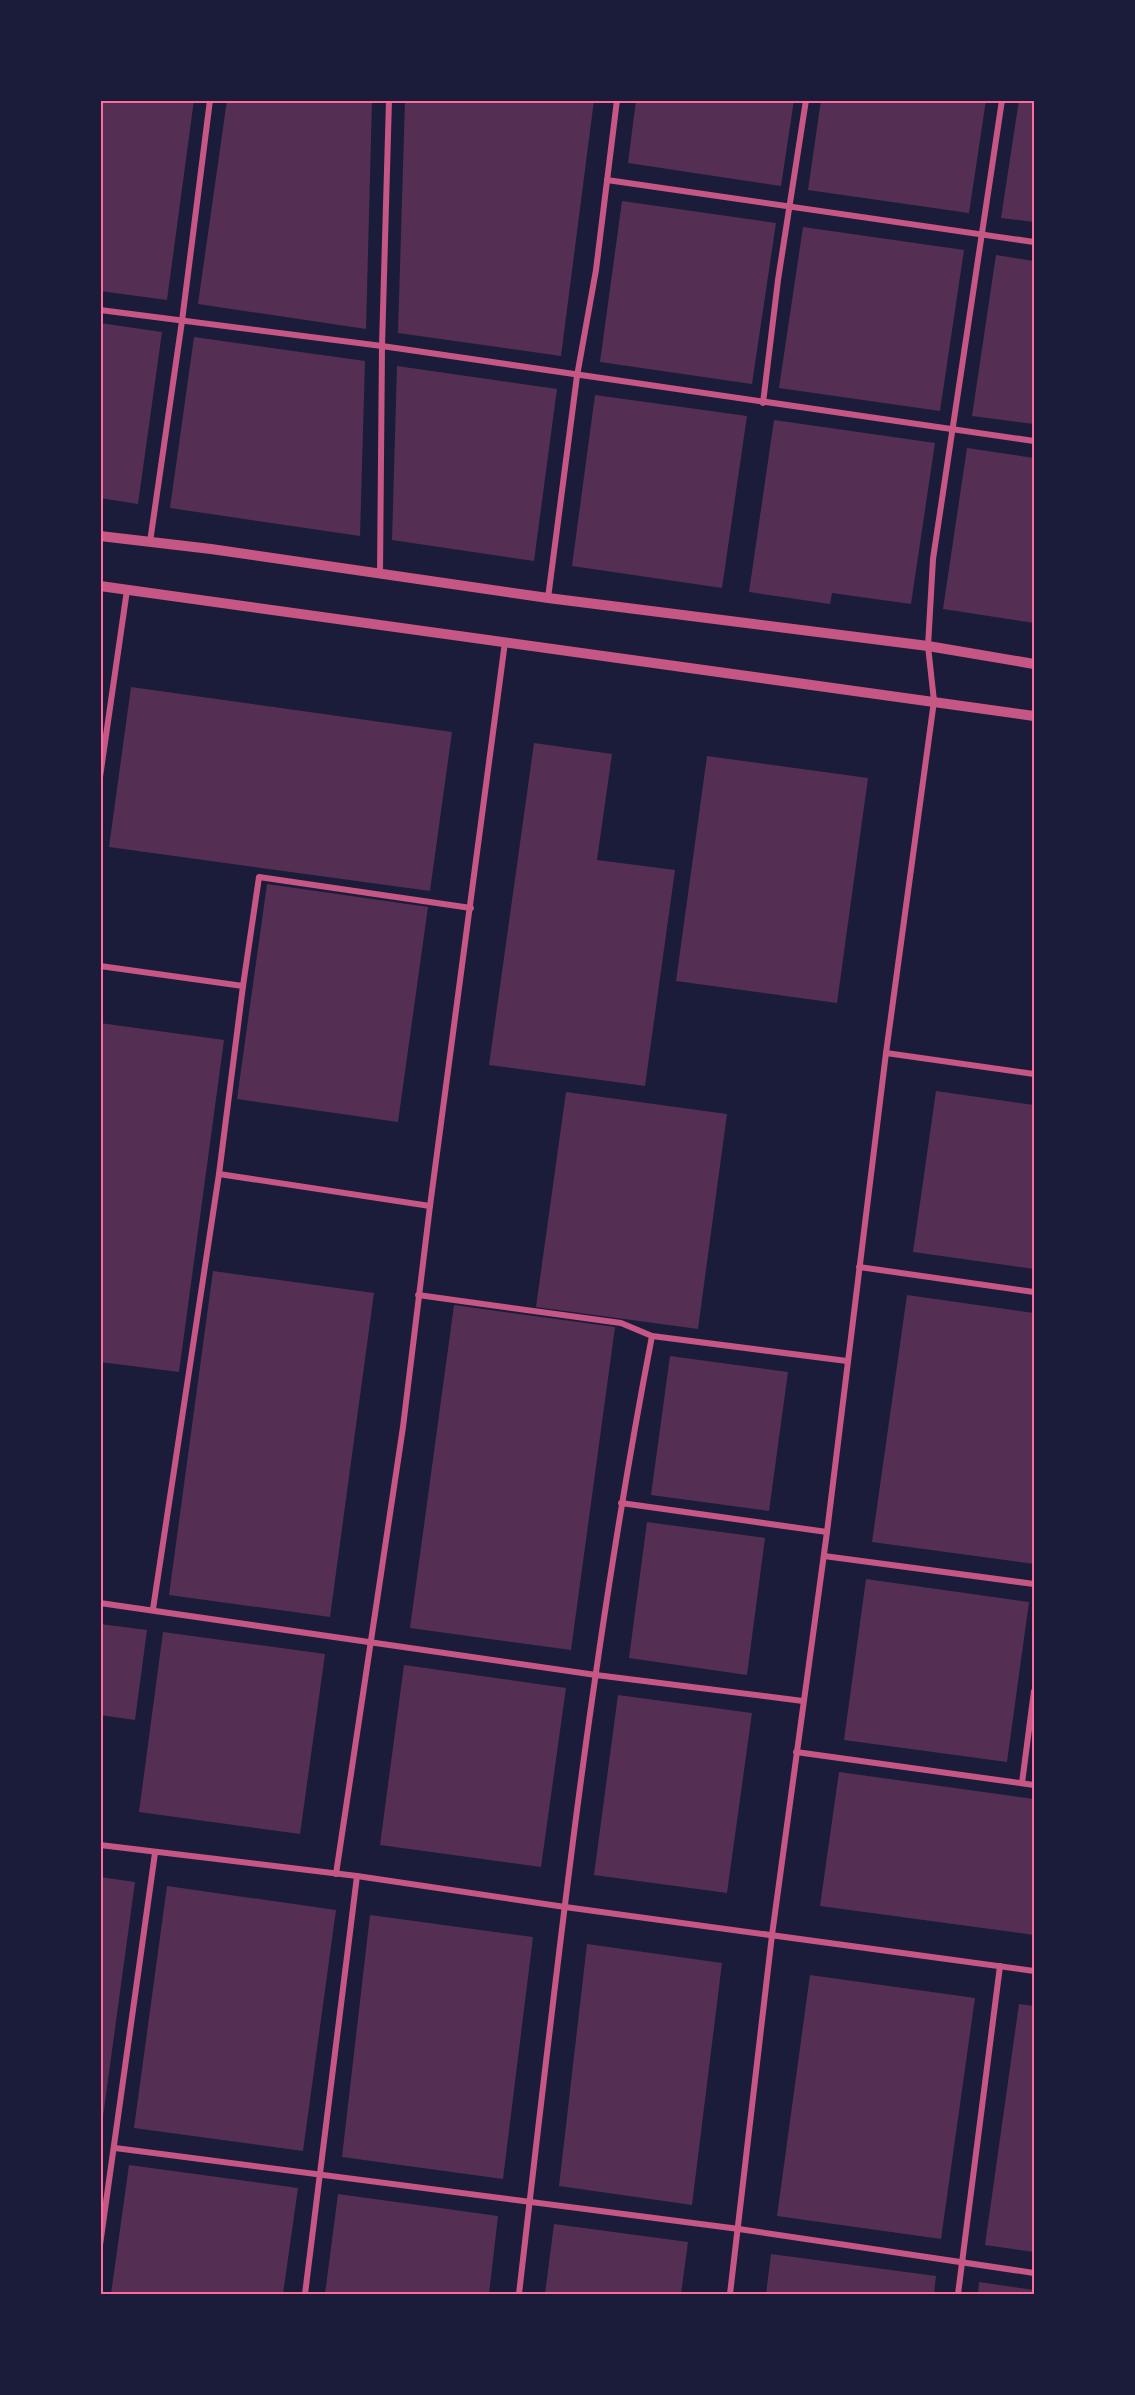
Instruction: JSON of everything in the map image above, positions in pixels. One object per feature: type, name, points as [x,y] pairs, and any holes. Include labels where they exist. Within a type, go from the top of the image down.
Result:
[{"type":"street","points":[[150,542],[182,321],[210,100]]},
{"type":"street","points":[[380,574],[382,346],[388,100]]},
{"type":"street","points":[[548,598],[578,376],[596,270],[617,100]]},
{"type":"street","points":[[763,403],[778,280],[806,100]]},
{"type":"street","points":[[730,2295],[772,1935],[824,1556],[886,1053],[934,701],[928,646],[933,559],[1002,100]]},
{"type":"street","points":[[607,180],[1035,242]]},
{"type":"street","points":[[100,310],[382,346],[952,431],[1035,441]]},
{"type":"street","points":[[100,536],[211,549],[548,598],[928,646],[1035,664]]},
{"type":"street","points":[[100,586],[1035,716]]},
{"type":"street","points":[[100,777],[127,590]]},
{"type":"street","points":[[336,1874],[369,1641],[403,1427],[418,1295],[505,642]]},
{"type":"street","points":[[153,1609],[219,1174],[259,877],[471,908]]},
{"type":"street","points":[[100,966],[243,986]]},
{"type":"street","points":[[886,1053],[1035,1074]]},
{"type":"street","points":[[219,1174],[430,1206]]},
{"type":"street","points":[[859,1268],[1035,1292]]},
{"type":"street","points":[[418,1295],[621,1323],[652,1336],[847,1361]]},
{"type":"street","points":[[519,2295],[565,1907],[596,1675],[621,1503],[652,1336]]},
{"type":"street","points":[[621,1503],[827,1532]]},
{"type":"street","points":[[824,1556],[1035,1584]]},
{"type":"street","points":[[100,1603],[596,1675],[803,1701]]},
{"type":"street","points":[[1022,1783],[1035,1691]]},
{"type":"street","points":[[796,1752],[1035,1785]]},
{"type":"street","points":[[100,1845],[357,1876],[565,1907],[1035,1971]]},
{"type":"street","points":[[100,2245],[155,1853]]},
{"type":"street","points":[[305,2295],[357,1876]]},
{"type":"street","points":[[958,2295],[1000,1966]]},
{"type":"street","points":[[115,2148],[739,2229],[1035,2273]]},
{"type":"building","points":[[100,100],[194,100],[167,300],[100,291]]},
{"type":"building","points":[[227,100],[372,100],[366,329],[198,304]]},
{"type":"building","points":[[405,100],[594,100],[561,356],[398,333]]},
{"type":"building","points":[[636,100],[794,100],[781,186],[628,163]]},
{"type":"building","points":[[821,100],[986,100],[969,213],[808,190]]},
{"type":"building","points":[[1019,100],[1034,100],[1034,222],[1001,218]]},
{"type":"building","points":[[622,201],[776,223],[752,384],[600,362]]},
{"type":"building","points":[[803,227],[964,250],[940,411],[779,388]]},
{"type":"building","points":[[996,255],[1034,261],[1034,424],[972,416]]},
{"type":"building","points":[[100,323],[162,332],[138,504],[100,498]]},
{"type":"building","points":[[194,337],[365,361],[360,536],[170,508]]},
{"type":"building","points":[[397,366],[557,389],[534,561],[392,540]]},
{"type":"building","points":[[595,395],[747,416],[722,588],[572,566]]},
{"type":"building","points":[[774,420],[935,443],[911,604],[832,593],[830,604],[749,592]]},
{"type":"building","points":[[967,448],[1034,458],[1034,623],[943,609]]},
{"type":"building","points":[[131,687],[452,732],[430,891],[109,847]]},
{"type":"building","points":[[534,743],[612,754],[597,860],[675,870],[645,1086],[489,1065]]},
{"type":"building","points":[[707,756],[868,778],[837,1003],[676,981]]},
{"type":"building","points":[[267,884],[428,907],[398,1122],[237,1099]]},
{"type":"building","points":[[100,1023],[224,1040],[179,1372],[100,1362]]},
{"type":"building","points":[[936,1091],[1034,1105],[1034,1269],[913,1252]]},
{"type":"building","points":[[566,1092],[727,1114],[698,1329],[536,1307]]},
{"type":"building","points":[[213,1271],[374,1293],[330,1617],[169,1595]]},
{"type":"building","points":[[907,1295],[1034,1313],[1034,1564],[872,1542]]},
{"type":"building","points":[[454,1305],[615,1327],[571,1650],[410,1628]]},
{"type":"building","points":[[670,1356],[788,1372],[769,1511],[651,1495]]},
{"type":"building","points":[[647,1522],[765,1538],[747,1675],[629,1658]]},
{"type":"building","points":[[866,1579],[1029,1602],[1007,1762],[844,1740]]},
{"type":"building","points":[[100,1624],[147,1630],[135,1720],[100,1715]]},
{"type":"building","points":[[163,1632],[325,1654],[300,1834],[139,1812]]},
{"type":"building","points":[[404,1665],[566,1688],[541,1867],[380,1845]]},
{"type":"building","points":[[618,1695],[752,1713],[727,1893],[594,1875]]},
{"type":"building","points":[[839,1772],[1034,1799],[1034,1935],[820,1906]]},
{"type":"building","points":[[100,1877],[135,1882],[102,2124],[100,2124]]},
{"type":"building","points":[[167,1886],[336,1910],[303,2151],[134,2128]]},
{"type":"building","points":[[370,1915],[533,1937],[503,2179],[342,2157]]},
{"type":"building","points":[[587,1944],[722,1963],[692,2205],[559,2186]]},
{"type":"building","points":[[810,1975],[975,1998],[941,2239],[777,2216]]},
{"type":"building","points":[[1019,2004],[1034,2006],[1034,2252],[985,2245]]},
{"type":"building","points":[[129,2165],[298,2188],[283,2294],[111,2294]]},
{"type":"building","points":[[338,2194],[498,2216],[489,2294],[325,2294]]},
{"type":"building","points":[[554,2224],[688,2242],[681,2294],[545,2294]]},
{"type":"building","points":[[771,2254],[936,2276],[934,2294],[766,2294]]},
{"type":"building","points":[[979,2282],[1034,2290],[1034,2294],[978,2294]]}]
